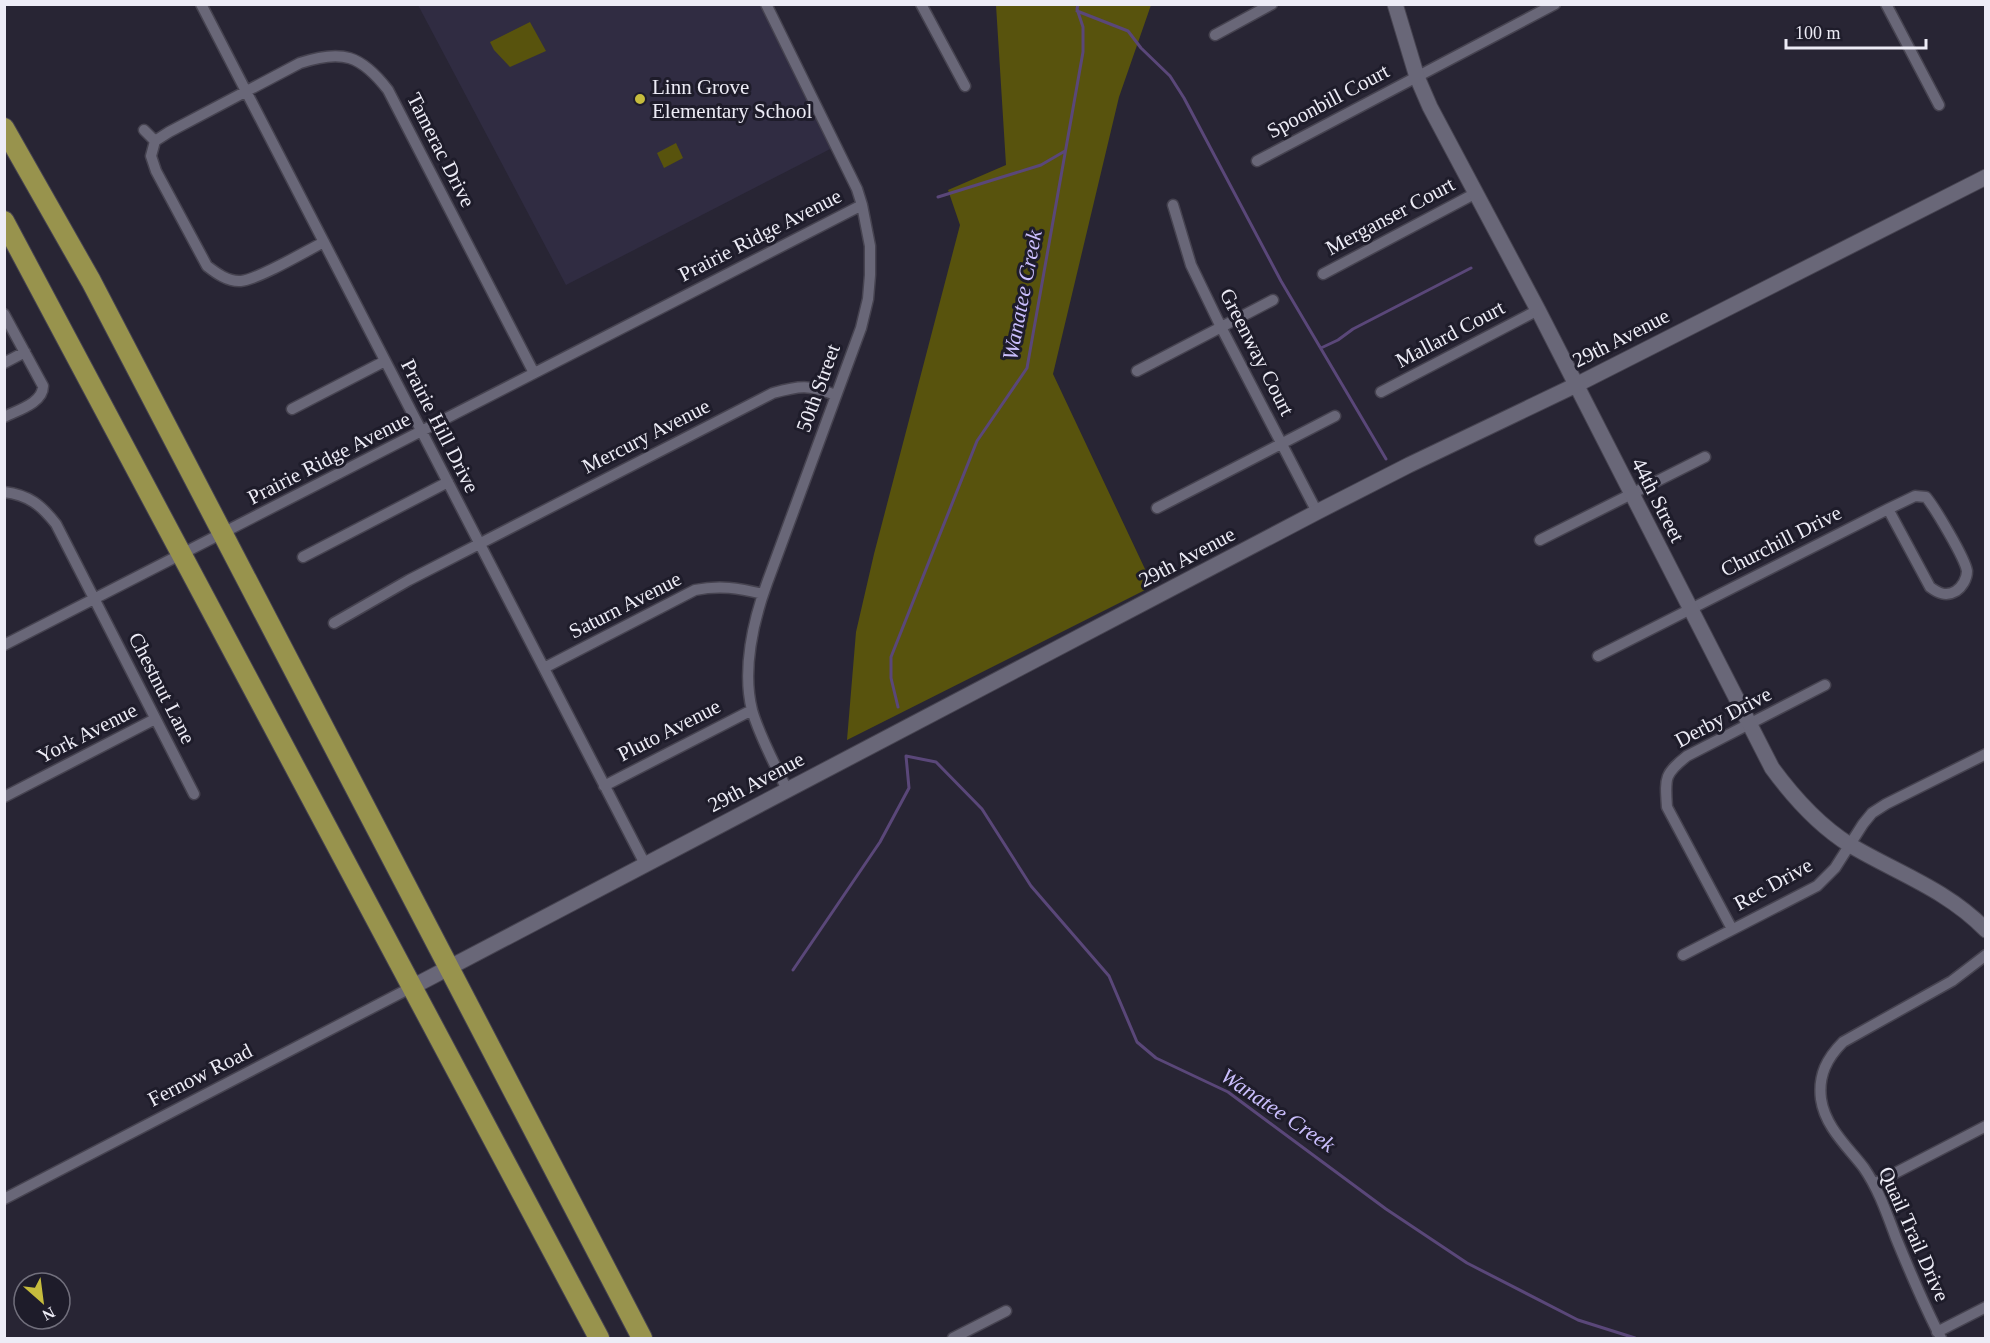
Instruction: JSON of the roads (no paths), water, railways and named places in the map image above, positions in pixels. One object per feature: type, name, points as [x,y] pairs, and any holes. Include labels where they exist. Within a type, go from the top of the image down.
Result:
[{"type":"highway","points":[[4,128],[91,281],[642,1338]]},
{"type":"highway","points":[[4,221],[181,556],[414,986],[599,1338]]},
{"type":"street","name":"Prairie Hill Drive","points":[[201,4],[645,864]]},
{"type":"street","name":"50th Street","points":[[766,4],[857,189],[870,246],[868,299],[861,328],[754,624],[748,683],[752,710],[787,790]]},
{"type":"street","points":[[921,4],[964,86]]},
{"type":"street","points":[[1215,35],[1272,4]]},
{"type":"street","name":"44th Street","points":[[1395,4],[1416,77],[1772,768],[1792,795],[1812,816],[1850,845],[1953,901],[1986,930]]},
{"type":"street","name":"Spoonbill Court","points":[[1257,160],[1555,4]]},
{"type":"street","points":[[1886,4],[1940,105]]},
{"type":"street","name":"Tamerac Drive","points":[[155,141],[300,63],[318,57],[340,56],[360,61],[376,74],[388,90],[534,373]]},
{"type":"street","points":[[144,130],[155,141],[151,156],[156,171],[207,266],[220,276],[241,281],[249,279],[324,242]]},
{"type":"street","name":"29th Avenue","points":[[414,986],[1317,512],[1576,385],[1986,177]]},
{"type":"street","name":"Merganser Court","points":[[1323,274],[1476,193]]},
{"type":"street","name":"Prairie Ridge Avenue","points":[[4,645],[862,205]]},
{"type":"street","name":"Greenway Court","points":[[1173,205],[1191,265],[1317,512]]},
{"type":"street","points":[[1137,371],[1273,300]]},
{"type":"street","name":"Mallard Court","points":[[1381,392],[1538,310]]},
{"type":"street","points":[[4,314],[43,386],[40,399],[4,417]]},
{"type":"street","points":[[4,363],[25,352]]},
{"type":"street","points":[[292,409],[385,361]]},
{"type":"street","name":"Mercury Avenue","points":[[334,623],[409,580],[773,393],[798,386],[817,388],[836,395]]},
{"type":"street","points":[[1157,508],[1335,416]]},
{"type":"street","points":[[1540,540],[1705,457]]},
{"type":"street","points":[[303,557],[448,482]]},
{"type":"street","name":"Chestnut Lane","points":[[4,492],[20,494],[44,509],[56,524],[194,794]]},
{"type":"street","name":"Churchill Drive","points":[[1598,656],[1888,509],[1915,496],[1926,497],[1930,502],[1964,561],[1967,572],[1965,582],[1957,590],[1948,594],[1938,593],[1930,587],[1888,509]]},
{"type":"street","name":"Saturn Avenue","points":[[544,668],[695,590],[714,586],[739,588],[763,594]]},
{"type":"street","name":"Derby Drive","points":[[1732,929],[1666,807],[1665,784],[1671,769],[1687,756],[1825,686]]},
{"type":"street","name":"Pluto Avenue","points":[[604,786],[752,710]]},
{"type":"street","name":"York Avenue","points":[[4,797],[155,719]]},
{"type":"street","name":"Rec Drive","points":[[1683,955],[1817,886],[1835,868],[1872,813],[1986,754]]},
{"type":"street","name":"Quail Trail Drive","points":[[1939,1335],[1921,1298],[1874,1184],[1832,1127],[1824,1111],[1821,1088],[1823,1070],[1830,1055],[1843,1042],[1952,981],[1986,955]]},
{"type":"street","name":"Fernow Road","points":[[4,1199],[414,986]]},
{"type":"street","points":[[1874,1184],[1986,1126]]},
{"type":"street","points":[[1939,1335],[1986,1307]]},
{"type":"street","points":[[953,1338],[1006,1311]]},
{"type":"waterway","name":"Wanatee Creek","points":[[898,707],[891,678],[891,657],[977,441],[1027,368],[1083,52],[1083,27],[1077,9],[1078,4]]},
{"type":"waterway","points":[[1077,11],[1128,31],[1141,48],[1170,76],[1184,98],[1281,281],[1386,459]]},
{"type":"waterway","points":[[938,197],[1041,165],[1065,151]]},
{"type":"waterway","points":[[1321,348],[1471,268]]},
{"type":"waterway","name":"Wanatee Creek","points":[[793,970],[880,842],[909,788],[906,756],[936,762],[982,809],[1031,886],[1109,976],[1137,1042],[1156,1058],[1228,1092],[1386,1209],[1467,1263],[1578,1320],[1635,1338]]},
{"type":"place","name":"Linn Grove Elementary School","points":[[640,99]]}]
